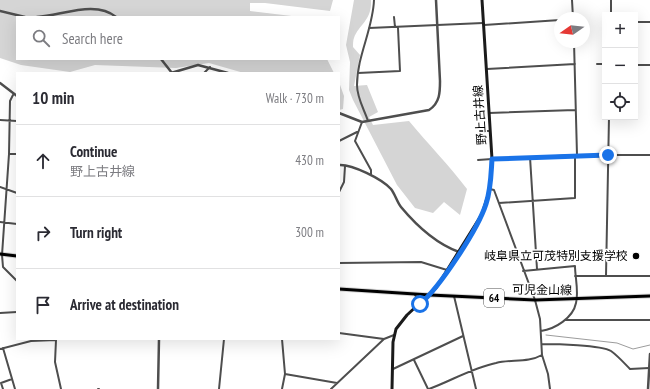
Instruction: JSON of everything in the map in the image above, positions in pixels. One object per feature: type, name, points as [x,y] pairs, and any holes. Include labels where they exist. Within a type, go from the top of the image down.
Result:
[{"type":"main road","name":"野上古井線","points":[[394,335],[397,328],[407,316],[430,296],[459,253],[482,214],[490,189],[492,159],[482,0]]},
{"type":"main road","points":[[1,254],[16,256]]},
{"type":"main road","name":"可児金山線","points":[[340,288],[430,296],[535,300],[650,296]]},
{"type":"main road","points":[[392,389],[394,335]]},
{"type":"street","points":[[368,122],[359,99],[357,86],[358,73],[373,14],[374,0]]},
{"type":"street","points":[[340,114],[353,120],[368,122],[429,110],[436,104],[440,92],[440,81],[436,0]]},
{"type":"street","points":[[572,0],[573,12]]},
{"type":"street","points":[[611,0],[611,12]]},
{"type":"street","points":[[41,16],[86,5]]},
{"type":"street","points":[[99,5],[108,9],[115,16]]},
{"type":"street","points":[[0,11],[21,16]]},
{"type":"street","points":[[358,73],[400,71],[394,17]]},
{"type":"street","points":[[369,28],[554,20]]},
{"type":"street","points":[[638,22],[650,22]]},
{"type":"street","points":[[498,203],[575,198],[576,64],[575,48]]},
{"type":"street","points":[[162,60],[170,72]]},
{"type":"street","points":[[486,70],[576,64]]},
{"type":"street","points":[[597,64],[602,64]]},
{"type":"street","points":[[638,65],[650,65]]},
{"type":"street","points":[[174,72],[191,66],[210,67],[225,72]]},
{"type":"street","points":[[206,72],[210,67]]},
{"type":"street","points":[[0,83],[16,96]]},
{"type":"street","points":[[13,94],[10,101],[5,223],[1,254],[3,267],[16,280]]},
{"type":"street","points":[[489,113],[575,110]]},
{"type":"street","points":[[0,120],[16,121]]},
{"type":"street","points":[[606,276],[609,120]]},
{"type":"street","points":[[362,122],[355,141],[371,170],[371,176]]},
{"type":"street","points":[[480,131],[490,131]]},
{"type":"street","points":[[340,141],[358,132]]},
{"type":"street","points":[[9,154],[16,154]]},
{"type":"street","points":[[478,160],[576,155],[650,155]]},
{"type":"street","points":[[530,157],[537,269]]},
{"type":"street","points":[[340,190],[344,182],[345,164]]},
{"type":"street","points":[[340,165],[345,164],[371,176],[391,189],[401,207],[431,237],[459,253]]},
{"type":"street","points":[[0,187],[16,193]]},
{"type":"street","points":[[490,189],[494,190],[535,300],[541,331],[542,355],[548,374],[550,389]]},
{"type":"street","points":[[0,222],[16,224]]},
{"type":"street","points":[[340,262],[421,262],[447,270]]},
{"type":"street","points":[[523,271],[575,266],[576,304],[565,320],[552,329],[541,331]]},
{"type":"street","points":[[575,276],[650,276]]},
{"type":"street","points":[[414,294],[420,304]]},
{"type":"street","points":[[454,296],[476,389]]},
{"type":"street","points":[[0,313],[16,312]]},
{"type":"street","points":[[565,320],[650,320]]},
{"type":"street","points":[[340,334],[384,339]]},
{"type":"street","points":[[331,389],[384,339],[394,335]]},
{"type":"street","points":[[392,370],[463,336]]},
{"type":"street","points":[[15,389],[2,348],[31,341],[56,340],[55,362],[61,389]]},
{"type":"street","points":[[158,389],[159,340]]},
{"type":"street","points":[[219,389],[224,340]]},
{"type":"street","points":[[282,340],[285,374],[282,389]]},
{"type":"street","points":[[542,344],[562,343],[573,346],[603,348],[611,351],[630,369],[649,368]]},
{"type":"street","points":[[648,389],[650,354]]},
{"type":"street","points":[[414,360],[428,389],[453,380],[471,370],[495,363],[523,360],[542,355]]},
{"type":"street","points":[[285,374],[337,383]]},
{"type":"street","points":[[3,389],[1,383],[12,379]]},
{"type":"shaded area","points":[[0,0],[333,0],[330,11],[265,3],[250,3],[250,11],[292,16],[16,16],[16,60],[328,60],[334,72],[240,72],[209,63],[176,68],[95,65],[70,72],[21,65],[0,58]]},
{"type":"shaded area","points":[[354,0],[371,0],[371,7],[367,18],[356,33],[353,45],[360,55],[354,86],[367,85],[378,112],[369,117],[373,125],[409,121],[467,189],[460,215],[444,202],[433,213],[415,208],[397,185],[353,100],[349,90],[350,62],[346,45]]},
{"type":"shaded area","points":[[340,85],[344,96],[343,109],[340,110]]},
{"type":"waterway","points":[[546,335],[617,343],[633,349],[650,345]]},
{"type":"place","name":"岐阜県立可茂特別支援学校","points":[[636,256]]},
{"type":"route","points":[[420,304],[430,296],[436,288],[453,263],[482,214],[490,189],[492,159],[608,155]]}]
